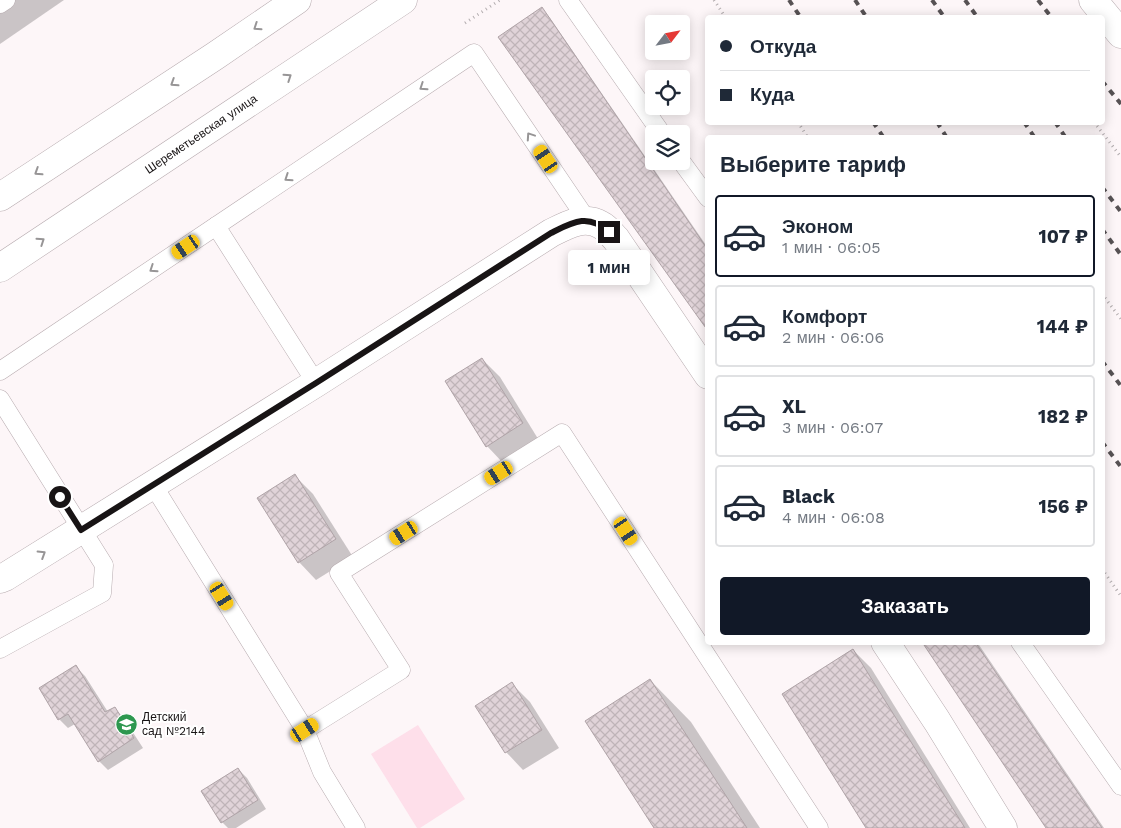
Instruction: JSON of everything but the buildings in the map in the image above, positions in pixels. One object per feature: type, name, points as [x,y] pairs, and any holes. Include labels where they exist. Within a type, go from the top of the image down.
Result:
[{"type":"street","points":[[0,197],[297,0]]},
{"type":"street","name":"Шереметьевская улица","points":[[0,268],[403,0]]},
{"type":"street","points":[[1093,0],[1121,34]]},
{"type":"street","points":[[0,579],[316,383],[551,233],[572,222],[587,220],[602,225],[616,239],[705,371]]},
{"type":"street","points":[[887,645],[937,721],[1003,828]]},
{"type":"lane","points":[[0,4],[6,0]]},
{"type":"lane","points":[[568,0],[656,125]]},
{"type":"lane","points":[[0,372],[474,53],[587,220]]},
{"type":"lane","points":[[688,170],[705,194]]},
{"type":"lane","points":[[216,226],[316,383]]},
{"type":"lane","points":[[0,400],[104,565],[102,593],[0,649]]},
{"type":"lane","points":[[305,730],[401,670],[339,573],[562,433],[819,828]]},
{"type":"lane","points":[[153,485],[305,730],[322,772],[356,828]]},
{"type":"lane","points":[[1022,645],[1121,786]]},
{"type":"path","points":[[714,0],[724,15]]},
{"type":"path","points":[[1096,125],[1104,135]]},
{"type":"path","points":[[1105,136],[1121,157]]},
{"type":"path","points":[[1105,298],[1121,319]]},
{"type":"path","points":[[1105,573],[1121,596]]},
{"type":"shaded area","points":[[418,725],[465,799],[420,828],[417,828],[371,754]]},
{"type":"railway","points":[[789,0],[799,15]]},
{"type":"railway","points":[[855,0],[865,15]]},
{"type":"railway","points":[[932,0],[943,15]]},
{"type":"railway","points":[[965,0],[976,15]]},
{"type":"railway","points":[[1038,0],[1050,15]]},
{"type":"railway","points":[[1105,85],[1121,104]]},
{"type":"railway","points":[[875,125],[882,135]]},
{"type":"railway","points":[[939,125],[945,135]]},
{"type":"railway","points":[[1026,125],[1033,135]]},
{"type":"railway","points":[[1057,125],[1064,135]]},
{"type":"railway","points":[[1105,191],[1121,212]]},
{"type":"railway","points":[[1105,233],[1121,255]]},
{"type":"railway","points":[[1105,365],[1121,386]]},
{"type":"railway","points":[[1105,446],[1121,467]]},
{"type":"place","name":"Детский сад №2144","points":[[126,724]]},
{"type":"route","points":[[60,497],[81,530],[551,233],[572,222],[587,220],[602,225],[609,232]]}]
